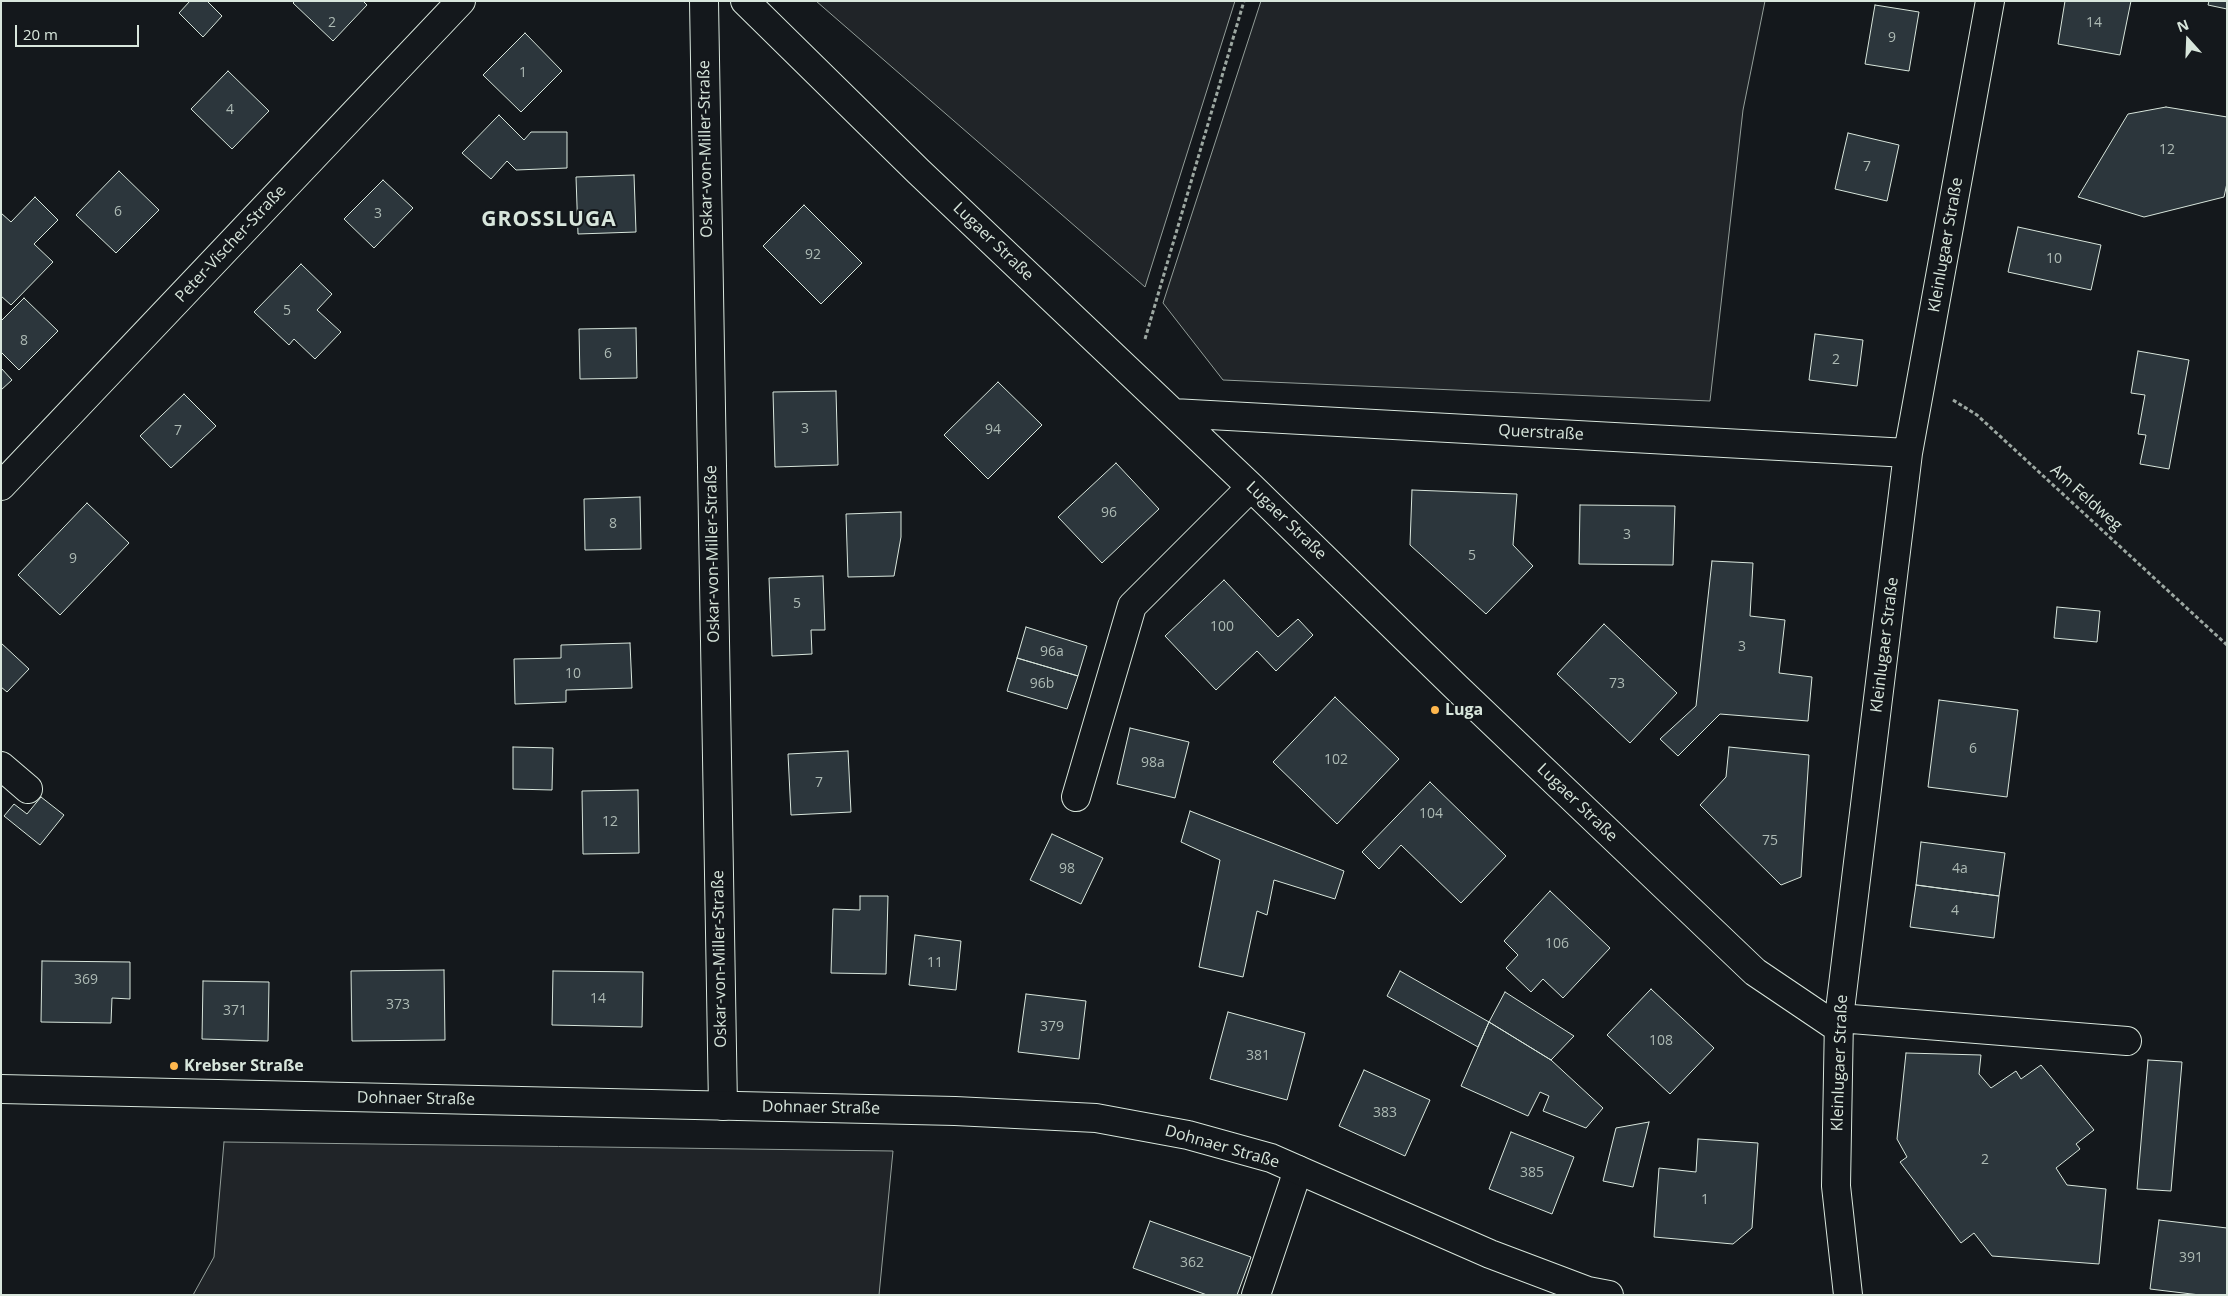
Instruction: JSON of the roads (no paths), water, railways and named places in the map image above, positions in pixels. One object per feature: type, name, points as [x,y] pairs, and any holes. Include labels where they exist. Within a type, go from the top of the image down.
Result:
[{"type":"street","name":"Peter-Vischer-Straße","points":[[1,486],[461,1]]},
{"type":"street","name":"Oskar-von-Miller-Straße","points":[[704,1],[723,1106]]},
{"type":"street","name":"Lugaer Straße","points":[[745,1],[918,171],[1251,487],[1456,687],[1755,972],[1839,1023]]},
{"type":"street","name":"Kleinlugaer Straße","points":[[1848,1295],[1836,1186],[1839,1023],[1908,453],[1990,1]]},
{"type":"street","name":"Querstraße","points":[[1173,413],[1908,453]]},
{"type":"street","points":[[1076,797],[1132,606],[1251,487]]},
{"type":"street","points":[[1,766],[28,789]]},
{"type":"street","points":[[1839,1023],[2127,1041]]},
{"type":"street","name":"Dohnaer Straße","points":[[1,1089],[955,1111],[1096,1118],[1188,1135],[1271,1158],[1490,1254],[1595,1293]]},
{"type":"street","points":[[1256,1295],[1298,1170]]},
{"type":"place","name":"Luga","points":[[1435,710]]},
{"type":"place","name":"Krebser Straße","points":[[174,1066]]},
{"type":"district","name":"GROSSLUGA","points":[[549,220]]}]
